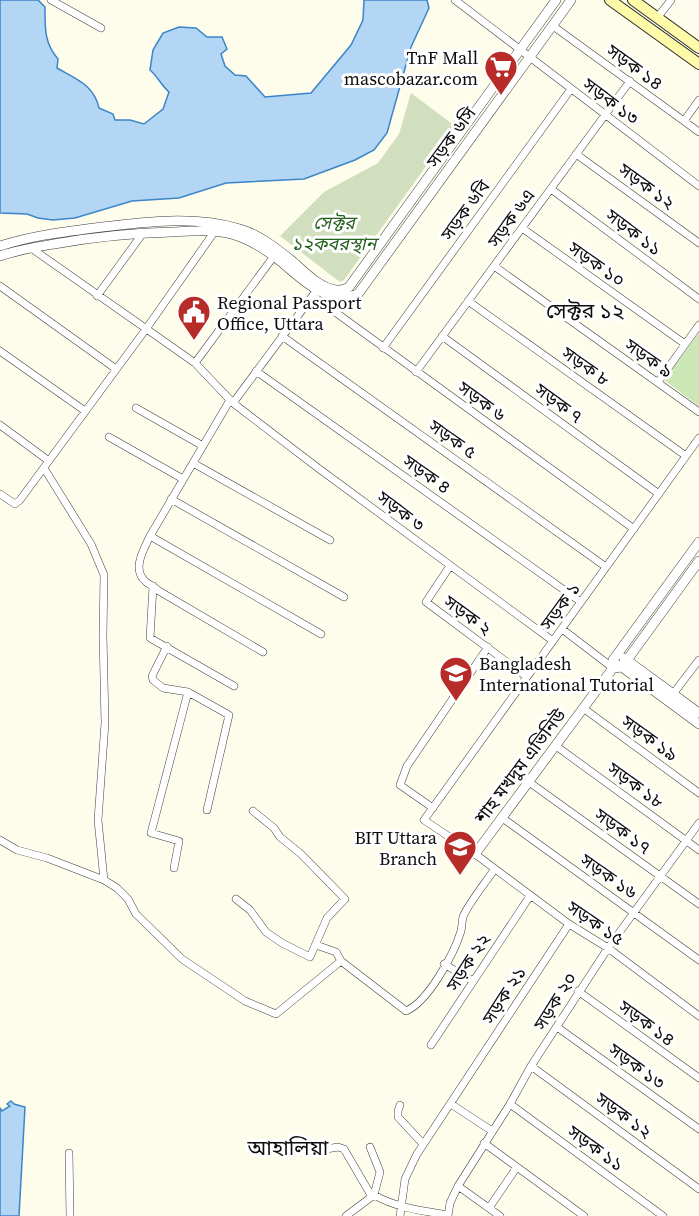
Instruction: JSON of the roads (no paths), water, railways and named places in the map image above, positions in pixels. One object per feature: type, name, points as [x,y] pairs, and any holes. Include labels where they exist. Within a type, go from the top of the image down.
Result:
[{"type":"main road","points":[[610,0],[699,64]]},
{"type":"main road","points":[[633,0],[699,48]]},
{"type":"street","points":[[51,0],[101,28]]},
{"type":"street","name":"সড়ক ১৩","points":[[454,0],[699,186]]},
{"type":"street","name":"সড়ক ৬সি","points":[[343,293],[556,0]]},
{"type":"street","name":"সড়ক ৬সি","points":[[343,293],[358,294],[572,0]]},
{"type":"street","points":[[657,18],[671,0]]},
{"type":"street","name":"সড়ক ১৪","points":[[553,26],[699,132]]},
{"type":"street","name":"সড়ক ৬এ","points":[[416,372],[630,81]]},
{"type":"street","name":"সড়ক ৬বি","points":[[383,348],[571,89]]},
{"type":"street","points":[[684,121],[699,100]]},
{"type":"street","name":"সড়ক ১২","points":[[576,154],[699,243]]},
{"type":"street","name":"সড়ক ১১","points":[[551,189],[699,299]]},
{"type":"street","points":[[402,213],[412,220]]},
{"type":"street","points":[[0,246],[34,237],[143,222],[192,221],[222,224],[243,230],[264,241],[321,283],[343,293]]},
{"type":"street","name":"সড়ক ১০","points":[[522,228],[685,344]]},
{"type":"street","points":[[0,256],[93,237],[215,231],[232,234],[251,242],[274,256],[315,293],[343,293]]},
{"type":"street","points":[[0,494],[15,504],[20,500],[215,231]]},
{"type":"street","points":[[97,296],[143,233]]},
{"type":"street","name":"সড়ক ৩","points":[[31,248],[195,363],[231,401],[553,641]]},
{"type":"street","points":[[195,363],[274,256]]},
{"type":"street","name":"সড়ক ৯","points":[[494,266],[699,411]]},
{"type":"street","points":[[0,286],[116,369]]},
{"type":"street","points":[[262,652],[144,581],[140,571],[141,555],[183,479],[231,401],[315,293]]},
{"type":"street","name":"সড়ক ৬","points":[[315,293],[335,312],[383,348],[633,529]]},
{"type":"street","points":[[335,312],[343,293]]},
{"type":"street","name":"সড়ক ৮","points":[[468,301],[686,456]]},
{"type":"street","points":[[658,382],[699,325]]},
{"type":"street","name":"সড়ক ৫","points":[[282,336],[606,567]]},
{"type":"street","name":"সড়ক ৭","points":[[442,336],[659,494]]},
{"type":"street","points":[[0,351],[85,411]]},
{"type":"street","name":"সড়ক ৪","points":[[256,371],[581,602]]},
{"type":"street","points":[[136,408],[203,446]]},
{"type":"street","points":[[0,425],[46,465],[91,544],[104,575],[105,723],[98,820],[104,880]]},
{"type":"street","points":[[109,437],[183,479]]},
{"type":"street","name":"সড়ক ১","points":[[424,820],[699,438]]},
{"type":"street","points":[[193,463],[330,540]]},
{"type":"street","points":[[171,500],[344,597]]},
{"type":"street","points":[[150,536],[321,634]]},
{"type":"street","name":"শাহ মখদুম এভিনিউ","points":[[618,662],[699,542]]},
{"type":"street","points":[[691,554],[699,560]]},
{"type":"street","name":"শাহ মখদুম এভিনিউ","points":[[475,854],[618,662],[699,560]]},
{"type":"street","name":"সড়ক ২","points":[[450,566],[426,602],[527,677]]},
{"type":"street","points":[[153,586],[149,636],[234,686]]},
{"type":"street","points":[[562,629],[673,694],[699,712]]},
{"type":"street","points":[[167,646],[152,676],[153,680],[163,688],[188,692],[229,714],[207,810]]},
{"type":"street","points":[[433,808],[400,785],[406,766],[488,647]]},
{"type":"street","points":[[673,694],[699,660]]},
{"type":"street","points":[[618,662],[699,723]]},
{"type":"street","points":[[174,868],[178,841],[152,833],[188,692]]},
{"type":"street","name":"সড়ক ১৯","points":[[583,708],[699,793]]},
{"type":"street","name":"সড়ক ১৮","points":[[556,746],[699,849]]},
{"type":"street","name":"সড়ক ১৭","points":[[529,782],[699,904]]},
{"type":"street","points":[[236,899],[250,910],[266,932],[309,957],[327,918],[345,899],[301,854],[280,837],[274,828],[252,811]]},
{"type":"street","name":"সড়ক ১৬","points":[[501,817],[699,960]]},
{"type":"street","name":"সড়ক ১৫","points":[[424,820],[475,854],[569,924],[608,948],[699,1016]]},
{"type":"street","name":"সড়ক ২০","points":[[448,1216],[450,1203],[458,1186],[578,992],[699,823]]},
{"type":"street","points":[[0,840],[17,850],[47,858],[104,880],[117,888],[128,899],[136,914],[182,959],[245,1001],[276,1014],[341,961]]},
{"type":"street","points":[[316,945],[336,952],[341,961],[406,1011],[414,1007],[428,992],[456,943],[463,917],[494,870]]},
{"type":"street","name":"সড়ক ২২","points":[[431,1045],[530,896]]},
{"type":"street","name":"সড়ক ২১","points":[[400,1216],[405,1179],[423,1144],[569,924]]},
{"type":"street","points":[[444,964],[473,981]]},
{"type":"street","name":"সড়ক ১৪","points":[[578,992],[699,1078]]},
{"type":"street","name":"সড়ক ১৩","points":[[557,1027],[699,1129]]},
{"type":"street","name":"সড়ক ১২","points":[[531,1066],[699,1190]]},
{"type":"street","points":[[451,1104],[492,1131]]},
{"type":"street","name":"সড়ক ১১","points":[[510,1104],[663,1216]]},
{"type":"street","points":[[400,1105],[398,1117],[423,1144]]},
{"type":"street","points":[[484,1143],[584,1216]]},
{"type":"street","points":[[315,1151],[338,1147],[344,1149],[373,1196],[401,1207],[448,1216]]},
{"type":"street","points":[[346,1216],[373,1196],[380,1172],[370,1147]]},
{"type":"street","points":[[69,1153],[70,1216]]},
{"type":"street","points":[[489,1208],[517,1167]]},
{"type":"street","points":[[458,1186],[500,1216]]},
{"type":"water","points":[[0,0],[38,0],[45,7],[46,34],[50,47],[58,59],[57,68],[89,88],[99,108],[113,114],[115,120],[130,120],[144,124],[163,109],[169,92],[150,70],[153,50],[163,33],[179,27],[196,28],[207,37],[222,37],[227,49],[221,54],[225,66],[235,75],[246,76],[265,97],[311,93],[351,45],[363,20],[364,0],[427,0],[429,8],[411,47],[387,133],[374,150],[355,160],[304,179],[226,183],[179,198],[132,201],[75,218],[53,220],[27,214],[0,213]]},
{"type":"water","points":[[11,1101],[25,1107],[19,1216],[0,1216],[0,1108],[2,1111],[10,1106],[7,1104]]},
{"type":"place","name":"TnF Mall mascobazar.com","points":[[501,96]]},
{"type":"place","name":"Regional Passport Office, Uttara","points":[[194,341]]},
{"type":"place","name":"Bangladesh International Tutorial","points":[[456,702]]},
{"type":"place","name":"BIT Uttara Branch","points":[[460,876]]},
{"type":"district","name":"সেক্টর ১২","points":[[585,310]]},
{"type":"district","name":"আহালিয়া","points":[[288,1147]]},
{"type":"park label","name":"সেক্টর ১২কবরস্থান","points":[[334,232]]}]
